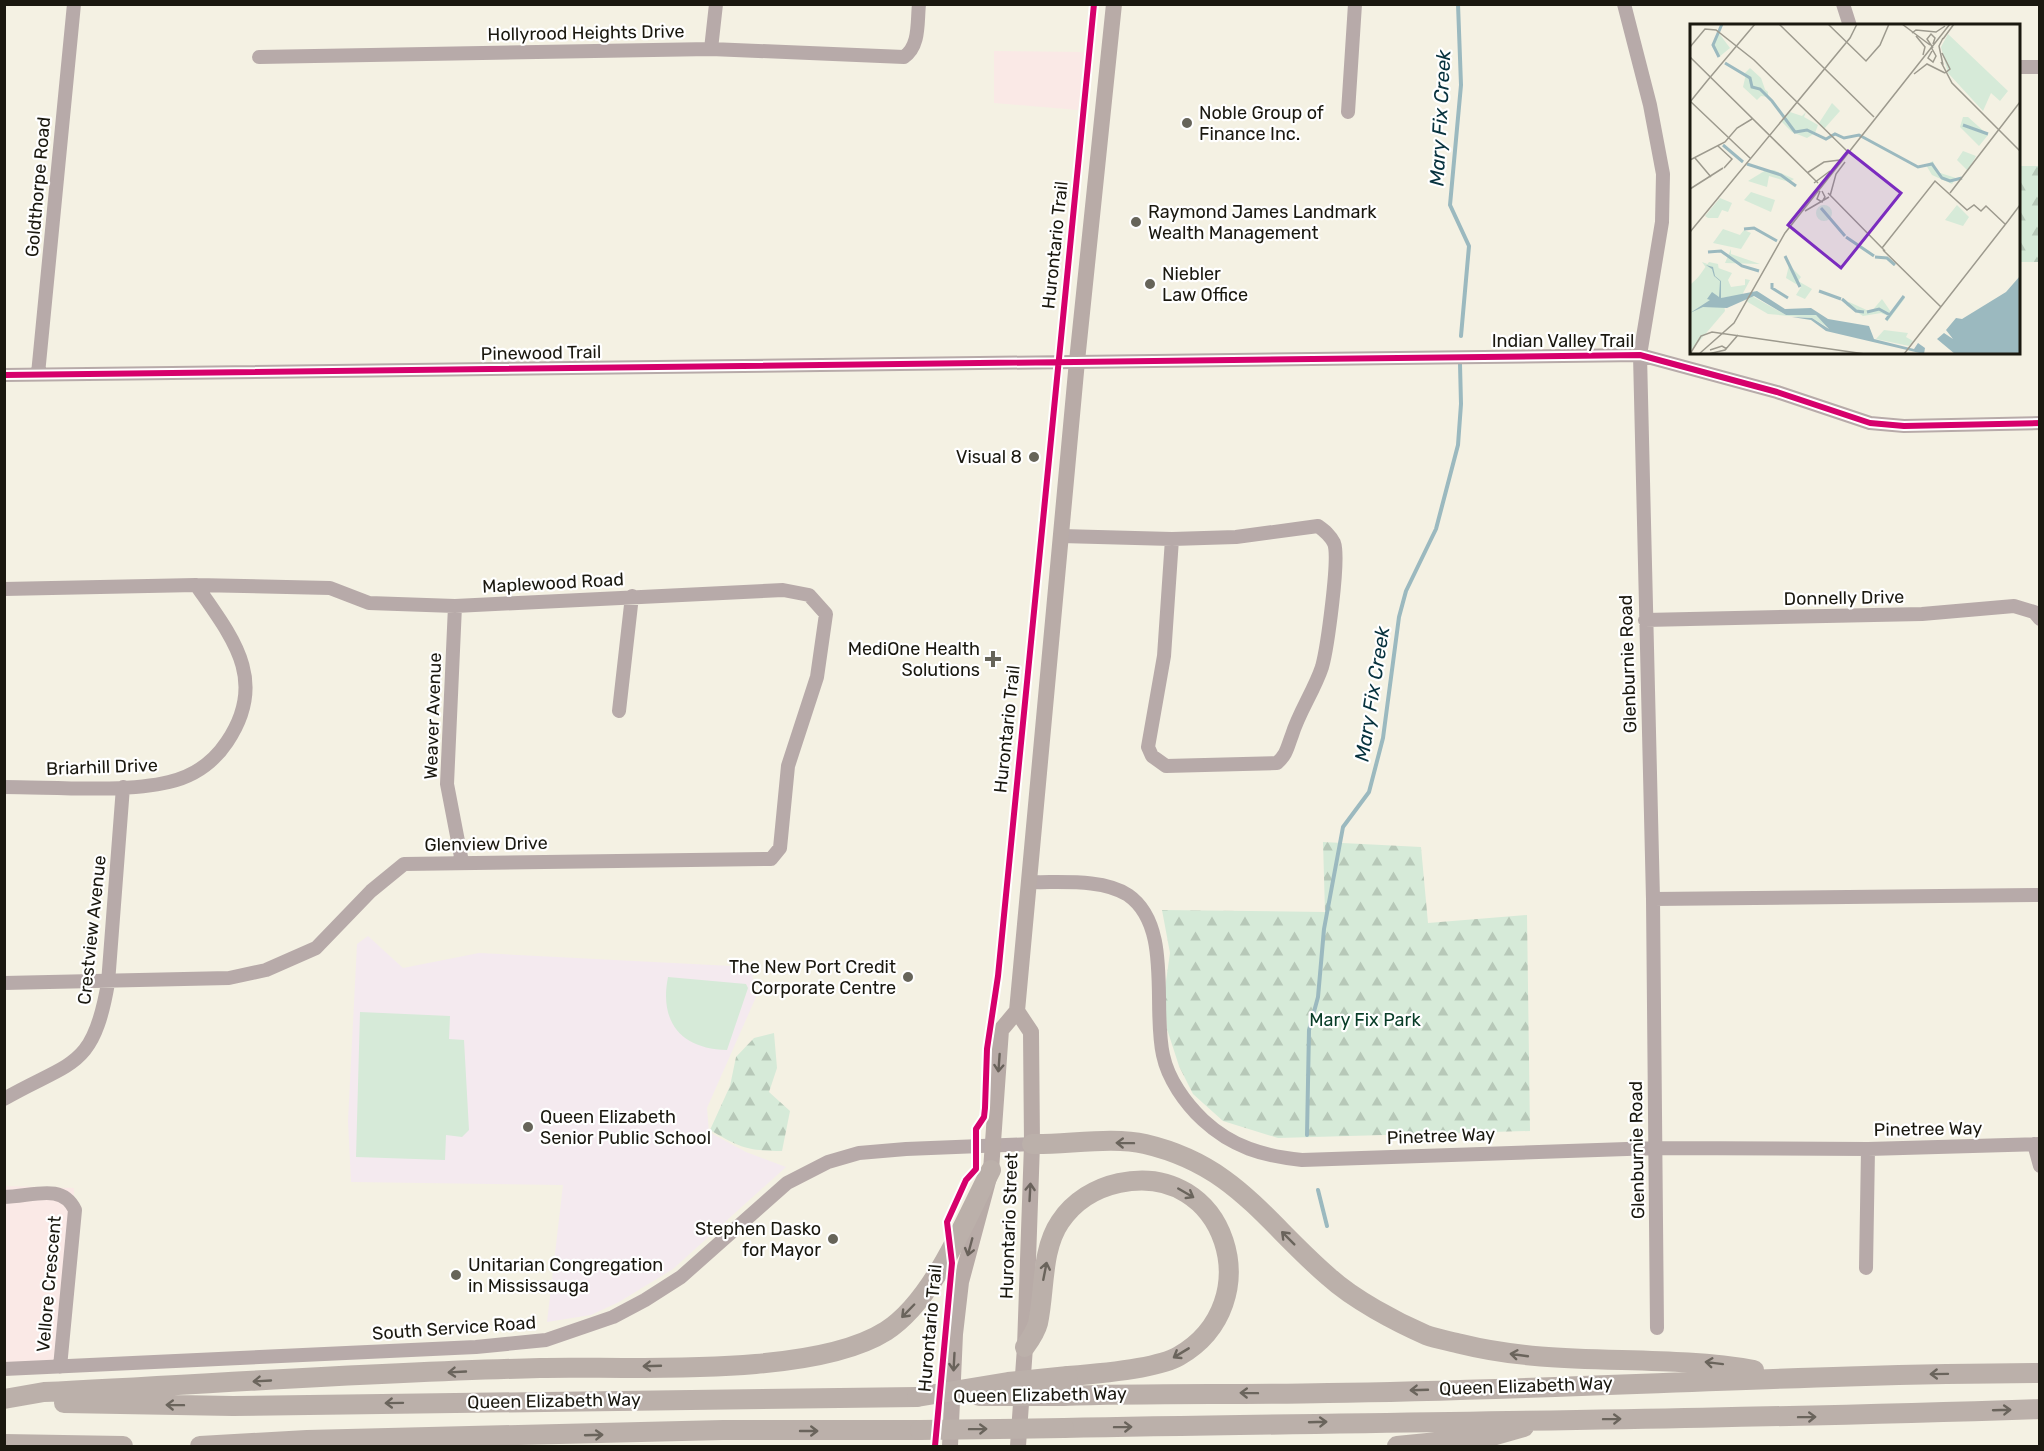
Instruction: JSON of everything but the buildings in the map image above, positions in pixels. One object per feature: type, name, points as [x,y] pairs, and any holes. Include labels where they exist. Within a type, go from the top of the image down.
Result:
[{"type":"highway","points":[[1032,1144],[1143,1143],[1194,1159],[1237,1186],[1330,1279],[1366,1303],[1427,1335],[1488,1351],[1528,1356],[1713,1363],[1792,1377]]},
{"type":"highway","points":[[4,1401],[44,1392],[422,1373],[760,1363],[843,1351],[888,1330],[917,1302],[950,1250],[991,1170]]},
{"type":"highway","points":[[917,1397],[1008,1382],[1118,1371],[1177,1357],[1203,1338],[1224,1306],[1230,1280],[1227,1251],[1215,1219],[1191,1195],[1162,1181],[1138,1179],[1099,1187],[1075,1206],[1060,1222],[1051,1244],[1038,1325],[1025,1347]]},
{"type":"highway","name":"Queen Elizabeth Way","points":[[4,1401],[233,1406],[1064,1396],[1190,1392],[1340,1393],[1792,1377],[2040,1373]]},
{"type":"highway","name":"Queen Elizabeth Way","points":[[200,1446],[307,1440],[723,1430],[920,1430],[1805,1417],[2040,1409]]},
{"type":"highway","points":[[1397,1446],[1489,1437],[1553,1419]]},
{"type":"highway","points":[[4,1444],[123,1446]]},
{"type":"main road","name":"Hurontario Street","points":[[950,1446],[955,1334],[961,1282],[991,1170],[1001,1030],[1017,1011],[1077,361],[1114,4]]},
{"type":"main road","name":"Hurontario Street","points":[[1017,1011],[1031,1032],[1032,1144],[1025,1347],[1018,1446]]},
{"type":"street","name":"Goldthorpe Road","points":[[38,374],[74,4]]},
{"type":"street","points":[[711,48],[716,4]]},
{"type":"street","name":"Hollyrood Heights Drive","points":[[260,57],[711,48],[904,57],[911,52],[915,44],[919,4]]},
{"type":"street","points":[[1347,112],[1355,4]]},
{"type":"street","name":"Glenburnie Road","points":[[1624,4],[1650,105],[1663,174],[1662,222],[1640,355],[1653,899],[1657,1329]]},
{"type":"street","points":[[1843,4],[1849,24]]},
{"type":"street","points":[[2020,67],[2040,67]]},
{"type":"street","name":"Indian Valley Trail","points":[[1077,361],[1640,355],[1777,392],[1870,423],[1904,426],[2040,423]]},
{"type":"street","name":"Pinewood Trail","points":[[4,375],[1077,361]]},
{"type":"street","points":[[1061,537],[1172,539],[1236,537],[1318,526],[1328,533],[1335,545],[1334,581],[1323,665],[1283,758],[1277,763],[1166,766],[1152,756],[1148,747],[1164,656],[1172,539]]},
{"type":"street","name":"Maplewood Road","points":[[4,589],[196,585],[330,588],[369,603],[455,606],[783,590],[809,595],[826,614],[817,677],[788,766],[780,848],[771,859],[754,860]]},
{"type":"street","name":"Briarhill Drive","points":[[4,787],[123,787],[168,783],[199,772],[220,753],[233,733],[247,699],[244,670],[234,640],[196,585]]},
{"type":"street","points":[[619,711],[632,596]]},
{"type":"street","name":"Weaver Avenue","points":[[455,606],[447,784],[462,862]]},
{"type":"street","name":"Donnelly Drive","points":[[1645,620],[1922,614],[2014,606],[2034,612],[2040,619]]},
{"type":"street","name":"Crestview Avenue","points":[[4,1099],[66,1069],[89,1047],[104,1010],[123,787]]},
{"type":"street","name":"Glenview Drive","points":[[4,983],[108,983],[229,978],[266,970],[316,948],[371,891],[404,864],[754,860]]},
{"type":"street","name":"Pinetree Way","points":[[1029,882],[1108,887],[1127,895],[1145,911],[1155,937],[1159,1029],[1163,1057],[1182,1098],[1217,1133],[1240,1147],[1271,1157],[1302,1160],[1656,1148],[1868,1149],[2037,1144]]},
{"type":"street","points":[[1653,899],[2040,896]]},
{"type":"street","name":"South Service Road","points":[[4,1369],[476,1347],[546,1340],[613,1317],[681,1277],[787,1183],[813,1168],[859,1154],[993,1144],[1032,1144]]},
{"type":"street","points":[[2037,1144],[2040,1166]]},
{"type":"street","points":[[1866,1268],[1868,1149]]},
{"type":"street","name":"Vellore Crescent","points":[[4,1197],[60,1193],[69,1199],[75,1210],[60,1367]]},
{"type":"shaded area","points":[[994,51],[1086,52],[1078,110],[994,103]]},
{"type":"shaded area","name":"Queen Elizabeth Senior Public School","points":[[368,936],[403,968],[479,953],[751,967],[756,997],[707,1108],[709,1132],[746,1152],[786,1167],[673,1269],[619,1302],[591,1315],[547,1322],[563,1185],[351,1182],[348,1121],[357,944]]},
{"type":"shaded area","points":[[5,1186],[74,1188],[68,1363],[5,1363]]},
{"type":"green space","points":[[2020,166],[2039,166],[2039,262],[2020,262]]},
{"type":"green space","name":"Mary Fix Park","points":[[1323,842],[1421,847],[1428,923],[1527,915],[1530,1131],[1278,1138],[1223,1121],[1193,1094],[1179,1066],[1167,1029],[1164,995],[1170,953],[1162,910],[1325,912]]},
{"type":"green space","points":[[668,977],[746,984],[748,988],[727,1050],[697,1044],[677,1030],[667,1007]]},
{"type":"green space","points":[[360,1012],[450,1016],[449,1039],[464,1040],[469,1130],[462,1137],[446,1135],[445,1160],[356,1157]]},
{"type":"green space","points":[[774,1033],[777,1068],[769,1092],[790,1111],[782,1151],[744,1147],[710,1130],[730,1086],[736,1057],[754,1038]]},
{"type":"waterway","name":"Mary Fix Creek","points":[[1458,4],[1461,85],[1450,205],[1469,246],[1461,336]]},
{"type":"waterway","name":"Mary Fix Creek","points":[[1307,1135],[1309,1030],[1318,997],[1324,929],[1343,827],[1369,792],[1383,738],[1399,617],[1406,591],[1436,529],[1458,445],[1461,404],[1460,364]]},
{"type":"waterway","name":"Mary Fix Creek","points":[[1318,1190],[1327,1226]]},
{"type":"cycle path","name":"Hurontario Trail","points":[[935,1446],[952,1263],[947,1222],[966,1180],[976,1169],[976,1129],[984,1117],[985,1108],[987,1049],[998,976],[1094,4]]},
{"type":"cycle path","points":[[4,375],[1640,355],[1777,392],[1870,423],[1904,426],[2040,423]]},
{"type":"place","name":"Noble Group of Finance Inc.","points":[[1187,123]]},
{"type":"place","name":"Raymond James Landmark Wealth Management","points":[[1136,222]]},
{"type":"place","name":"Niebler Law Office","points":[[1150,284]]},
{"type":"place","name":"Visual 8","points":[[1034,457]]},
{"type":"place","name":"MediOne Health Solutions","points":[[993,659]]},
{"type":"place","name":"The New Port Credit Corporate Centre","points":[[908,977]]},
{"type":"place","name":"Queen Elizabeth Senior Public School","points":[[528,1127]]},
{"type":"place","name":"Stephen Dasko for Mayor","points":[[833,1239]]},
{"type":"place","name":"Unitarian Congregation in Mississauga","points":[[456,1275]]}]
